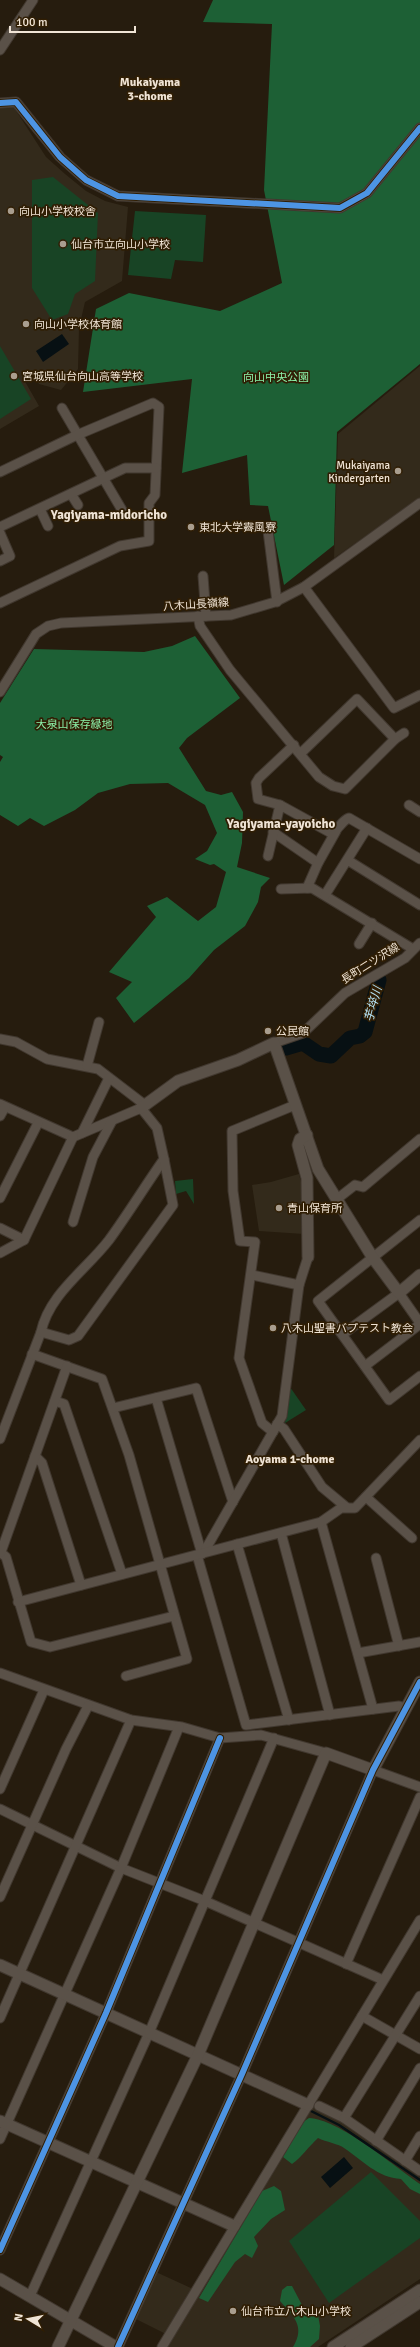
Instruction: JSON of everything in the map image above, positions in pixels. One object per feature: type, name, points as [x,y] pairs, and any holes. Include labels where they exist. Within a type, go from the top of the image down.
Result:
[{"type":"street","points":[[0,50],[33,0]]},
{"type":"street","points":[[0,103],[16,102],[60,157],[86,180],[118,196],[340,208],[367,193],[420,128]]},
{"type":"street","points":[[0,472],[77,435],[153,402],[159,407],[155,495],[149,503],[149,540],[120,546],[0,603]]},
{"type":"street","points":[[62,408],[122,510]]},
{"type":"street","points":[[0,528],[125,468],[156,468]]},
{"type":"street","points":[[71,494],[78,506]]},
{"type":"street","name":"八木山長嶺線","points":[[0,692],[32,640],[48,626],[61,623],[231,615],[277,602],[304,587],[420,503]]},
{"type":"street","points":[[40,509],[48,526]]},
{"type":"street","points":[[268,531],[277,602]]},
{"type":"street","points":[[0,533],[10,556],[0,561]]},
{"type":"street","points":[[203,576],[202,616],[200,626],[230,670],[294,745],[319,777],[333,786],[345,789],[395,739],[404,733]]},
{"type":"street","points":[[304,587],[394,708],[420,695]]},
{"type":"street","points":[[300,753],[357,699],[395,739]]},
{"type":"street","points":[[294,745],[256,783],[258,799],[280,805],[331,833],[336,831]]},
{"type":"street","points":[[268,856],[280,805]]},
{"type":"street","points":[[409,805],[420,812]]},
{"type":"street","points":[[308,888],[318,863],[336,831],[344,820],[349,818],[420,859]]},
{"type":"street","points":[[325,895],[367,828]]},
{"type":"street","points":[[273,832],[318,863]]},
{"type":"street","points":[[348,860],[420,905]]},
{"type":"street","points":[[281,889],[312,888],[372,923],[417,946]]},
{"type":"street","points":[[358,944],[372,923]]},
{"type":"street","name":"長町二ツ沢線","points":[[274,1043],[304,1033],[345,992],[405,958],[417,946]]},
{"type":"street","points":[[87,1066],[99,1022]]},
{"type":"street","points":[[0,1039],[16,1042],[47,1059],[98,1069],[143,1107],[157,1128],[173,1205],[78,1336],[69,1340],[40,1332]]},
{"type":"street","points":[[0,1253],[24,1240],[72,1137],[143,1107],[178,1081],[238,1060],[274,1043],[318,1169],[373,1258],[420,1324],[365,1366]]},
{"type":"street","points":[[82,1133],[109,1078]]},
{"type":"street","points":[[295,1105],[232,1131],[233,1191],[240,1241],[256,1242],[252,1276],[238,1358],[262,1423],[275,1428],[284,1429],[322,1487],[346,1507],[355,1508],[420,1440]]},
{"type":"street","points":[[0,1116],[2,1106],[72,1137]]},
{"type":"street","points":[[73,1222],[93,1156],[112,1121]]},
{"type":"street","points":[[0,1198],[38,1122]]},
{"type":"street","points":[[201,1554],[233,1502],[282,1416],[298,1285],[308,1257],[306,1178],[298,1145],[300,1139],[307,1135]]},
{"type":"street","points":[[337,1199],[355,1185],[363,1187],[420,1139]]},
{"type":"street","points":[[0,1439],[4,1416],[32,1354],[44,1318],[75,1276],[108,1241],[164,1159]]},
{"type":"street","points":[[420,1220],[318,1300],[388,1400],[420,1376]]},
{"type":"street","points":[[0,1228],[24,1240]]},
{"type":"street","points":[[342,1334],[399,1293],[420,1275]]},
{"type":"street","points":[[252,1276],[298,1285]]},
{"type":"street","points":[[32,1354],[102,1379],[113,1408],[160,1565],[187,1659],[126,1676]]},
{"type":"street","points":[[67,1366],[0,1552],[6,1557],[31,1642],[50,1647],[174,1616]]},
{"type":"street","points":[[113,1408],[196,1388],[233,1502]]},
{"type":"street","points":[[156,1398],[201,1554],[246,1725],[400,1706],[406,1708]]},
{"type":"street","points":[[55,1400],[64,1404],[122,1574]]},
{"type":"street","points":[[35,1456],[42,1464],[81,1585]]},
{"type":"street","points":[[366,1497],[412,1538]]},
{"type":"street","points":[[18,1602],[321,1522],[346,1507]]},
{"type":"street","points":[[321,1522],[373,1709]]},
{"type":"street","points":[[281,1533],[330,1715]]},
{"type":"street","points":[[237,1544],[289,1720]]},
{"type":"street","points":[[376,1558],[399,1646]]},
{"type":"street","points":[[358,1653],[420,1642]]},
{"type":"street","points":[[0,1674],[131,1720],[180,1727],[220,1738],[261,1735],[274,1738],[326,1753],[420,1787]]},
{"type":"street","points":[[0,2279],[117,2347],[242,2074],[373,1770],[420,1682]]},
{"type":"street","points":[[0,1789],[44,1690]]},
{"type":"street","points":[[0,1897],[88,1706]]},
{"type":"street","points":[[0,2018],[131,1720]]},
{"type":"street","points":[[0,2138],[3,2123],[65,1994],[121,1868],[180,1727]]},
{"type":"street","points":[[0,2250],[106,2013],[220,1738]]},
{"type":"street","points":[[30,2296],[149,2033],[274,1738]]},
{"type":"street","points":[[58,2347],[198,2055],[326,1753]]},
{"type":"street","points":[[346,1964],[420,1798]]},
{"type":"street","points":[[0,1809],[121,1868],[205,1901],[383,1980]]},
{"type":"street","points":[[162,2347],[234,2226],[313,2105],[362,2016],[420,1920]]},
{"type":"street","points":[[0,1965],[198,2055],[344,2118],[420,2171]]},
{"type":"street","points":[[344,2118],[420,1996]]},
{"type":"street","points":[[362,2016],[420,2049]]},
{"type":"street","points":[[376,2141],[420,2068]]},
{"type":"street","points":[[3,2123],[234,2226]]},
{"type":"street","points":[[405,2161],[420,2136]]},
{"type":"street","points":[[333,2347],[420,2290]]},
{"type":"street","points":[[351,2347],[420,2302]]},
{"type":"shaded area","name":"仙台市立向山小学校","points":[[13,106],[46,157],[65,174],[86,191],[105,201],[128,207],[122,281],[85,302],[79,328],[78,369],[61,390],[39,384],[32,373],[23,378],[39,406],[0,429],[0,107]]},
{"type":"shaded area","points":[[62,334],[69,344],[43,362],[36,351]]},
{"type":"shaded area","points":[[420,366],[420,498],[334,558],[338,434]]},
{"type":"shaded area","name":"青山保育所","points":[[299,1174],[301,1182],[304,1234],[259,1231],[252,1185],[271,1182]]},
{"type":"shaded area","name":"仙台市立八木山小学校","points":[[310,2106],[343,2123],[420,2177],[420,2279],[318,2347],[165,2347]]},
{"type":"shaded area","points":[[344,2157],[353,2168],[330,2188],[321,2177]]},
{"type":"shaded area","points":[[156,2272],[193,2289],[166,2334],[134,2318]]},
{"type":"green space","name":"向山中央公園","points":[[213,0],[420,0],[420,364],[337,432],[334,545],[284,585],[268,506],[250,505],[247,455],[182,473],[192,379],[83,392],[96,309],[129,293],[220,311],[282,283],[264,190],[272,24],[203,22]]},
{"type":"green space","points":[[53,177],[98,213],[95,281],[75,294],[68,314],[52,320],[32,288],[32,180]]},
{"type":"green space","points":[[135,211],[206,215],[203,262],[175,260],[171,279],[128,275]]},
{"type":"green space","points":[[0,346],[31,399],[0,419]]},
{"type":"green space","name":"大泉山保存緑地","points":[[195,636],[240,698],[187,738],[179,748],[206,791],[221,795],[232,792],[243,812],[242,843],[237,867],[270,878],[261,887],[258,902],[245,926],[214,950],[189,978],[134,1023],[116,998],[132,982],[109,972],[156,917],[147,906],[167,897],[198,921],[216,907],[226,872],[214,864],[210,865],[195,859],[207,851],[217,833],[205,805],[168,783],[130,784],[98,793],[75,810],[44,826],[30,818],[18,826],[0,815],[0,762],[3,757],[0,755],[0,703],[34,649],[144,652],[172,646]]},
{"type":"green space","points":[[193,1179],[194,1204],[186,1191],[176,1194],[175,1181]]},
{"type":"green space","points":[[290,1387],[306,1410],[285,1423]]},
{"type":"green space","points":[[309,2118],[321,2120],[335,2126],[366,2145],[420,2184],[420,2194],[410,2189],[401,2179],[393,2178],[378,2172],[342,2147],[318,2138],[292,2164],[283,2157],[303,2122]]},
{"type":"green space","points":[[371,2172],[420,2221],[420,2238],[329,2303],[289,2241]]},
{"type":"green space","points":[[274,2186],[281,2191],[285,2210],[271,2219],[254,2237],[258,2246],[252,2258],[245,2254],[235,2262],[208,2302],[199,2298],[262,2191]]},
{"type":"green space","points":[[287,2286],[292,2286],[303,2307],[317,2310],[320,2326],[319,2339],[310,2347],[293,2347],[297,2340],[298,2327],[293,2317],[280,2301],[282,2290]]},
{"type":"waterway","name":"芋埣川","points":[[286,1048],[303,1043],[319,1054],[331,1056],[350,1038],[360,1036],[365,1032],[379,980]]},
{"type":"waterway","points":[[309,2110],[339,2125],[420,2180]]},
{"type":"cycle path","points":[[0,103],[16,102],[60,157],[86,180],[118,196],[340,208],[367,193],[420,128]]},
{"type":"cycle path","points":[[118,2347],[242,2074],[373,1770],[420,1682]]},
{"type":"cycle path","points":[[0,2250],[106,2013],[220,1738]]},
{"type":"place","name":"向山小学校校舎","points":[[11,211]]},
{"type":"place","name":"仙台市立向山小学校","points":[[63,244]]},
{"type":"place","name":"向山小学校体育館","points":[[26,324]]},
{"type":"place","name":"宮城県仙台向山高等学校","points":[[14,376]]},
{"type":"place","name":"Mukaiyama Kindergarten","points":[[398,471]]},
{"type":"place","name":"東北大学霽風寮","points":[[191,527]]},
{"type":"place","name":"公民館","points":[[268,1031]]},
{"type":"place","name":"青山保育所","points":[[279,1208]]},
{"type":"place","name":"八木山聖書バプテスト教会","points":[[273,1328]]},
{"type":"place","name":"仙台市立八木山小学校","points":[[233,2311]]},
{"type":"district","name":"Mukaiyama 3-chome","points":[[150,89]]},
{"type":"district","name":"Yagiyama-midoricho","points":[[109,514]]},
{"type":"district","name":"Yagiyama-yayoicho","points":[[281,823]]},
{"type":"district","name":"Aoyama 1-chome","points":[[290,1459]]}]
